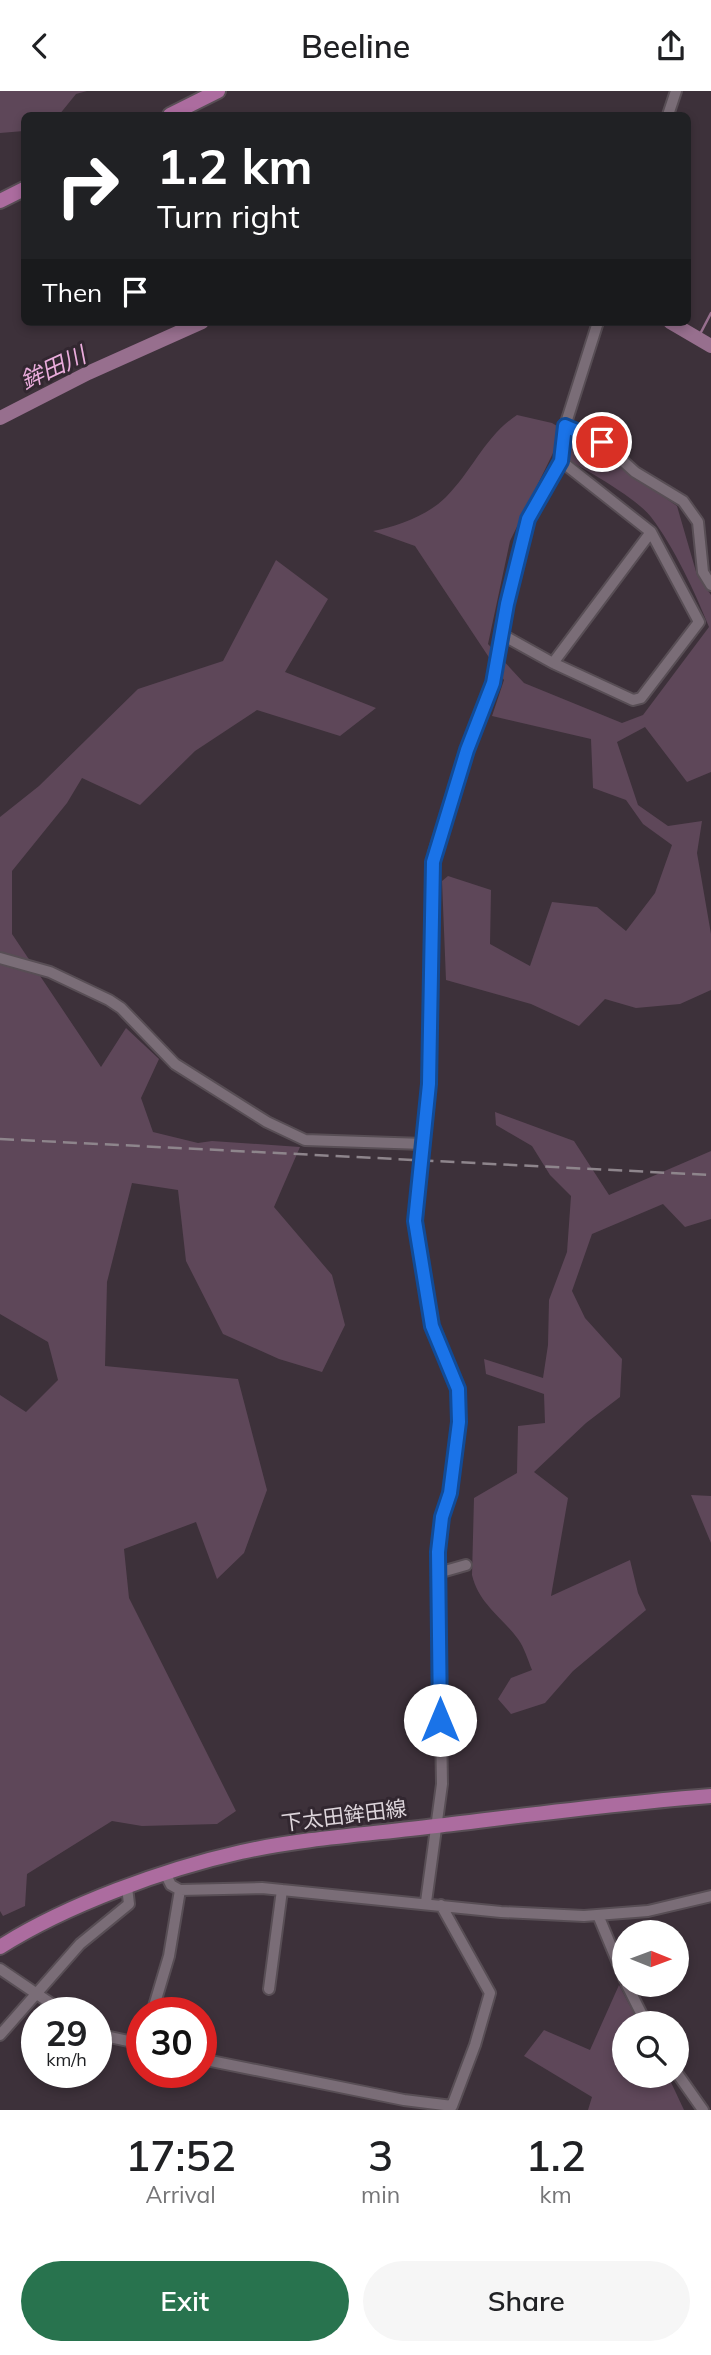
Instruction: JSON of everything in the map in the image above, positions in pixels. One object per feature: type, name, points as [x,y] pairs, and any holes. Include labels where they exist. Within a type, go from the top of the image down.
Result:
[{"type":"main road","points":[[176,112],[218,91]]},
{"type":"main road","points":[[0,201],[21,190]]},
{"type":"main road","name":"下太田鉾田線","points":[[0,1947],[22,1933],[127,1887],[235,1853],[283,1844],[711,1796]]},
{"type":"street","points":[[669,112],[676,91]]},
{"type":"street","points":[[426,1902],[442,1784],[438,1573],[442,1517],[450,1493],[459,1422],[458,1389],[432,1326],[415,1221],[432,1017],[434,853],[467,750],[493,683],[501,633],[528,519],[561,461],[565,426],[597,326]]},
{"type":"street","points":[[565,426],[602,442],[635,473],[683,501],[698,522],[703,572],[711,586]]},
{"type":"street","points":[[501,633],[552,663],[633,700],[641,698],[699,622],[651,532],[561,461]]},
{"type":"street","points":[[552,663],[651,532]]},
{"type":"street","points":[[0,958],[50,972],[108,1000],[175,1064],[267,1122],[305,1140],[423,1147]]},
{"type":"street","points":[[438,1573],[466,1565]]},
{"type":"street","points":[[165,1873],[171,1885],[180,1890],[282,1890],[426,1902],[546,1916],[648,1911],[711,1896]]},
{"type":"street","points":[[0,2035],[80,1944],[129,1903],[127,1887]]},
{"type":"street","points":[[157,1997],[169,1956],[180,1890]]},
{"type":"street","points":[[269,1989],[282,1890]]},
{"type":"street","points":[[217,2062],[404,2100],[452,2106],[475,2045],[490,1993],[441,1905]]},
{"type":"street","points":[[598,1915],[612,1948]]},
{"type":"street","points":[[0,1969],[43,1997]]},
{"type":"street","points":[[688,2088],[701,2107],[711,2100]]},
{"type":"shaded area","points":[[0,91],[87,91],[76,94],[61,112],[21,112],[21,131],[0,133]]},
{"type":"shaded area","points":[[517,415],[552,423],[589,445],[677,506],[697,575],[711,595],[711,772],[687,782],[645,727],[617,742],[638,805],[668,826],[702,821],[697,853],[711,934],[711,990],[680,1004],[636,1008],[605,999],[579,1026],[531,1004],[446,980],[442,881],[448,876],[491,890],[490,944],[530,966],[552,902],[597,907],[626,931],[655,893],[672,845],[643,824],[626,800],[593,788],[591,739],[492,716],[504,680],[415,546],[373,531],[412,519],[438,504],[506,423]],"holes":[[[553,453],[620,491],[644,509],[668,542],[709,627],[643,715],[622,723],[524,683],[488,644],[510,541]]]},
{"type":"shaded area","points":[[276,560],[328,599],[285,672],[376,708],[340,736],[257,710],[195,751],[140,805],[82,778],[67,803],[12,871],[12,934],[101,1067],[126,1028],[159,1059],[141,1098],[153,1132],[198,1143],[212,1141],[300,1147],[274,1207],[332,1275],[345,1325],[322,1372],[279,1359],[223,1334],[186,1261],[178,1190],[132,1183],[107,1282],[105,1366],[238,1379],[267,1490],[244,1553],[217,1579],[196,1522],[124,1549],[129,1598],[236,1811],[217,1824],[142,1826],[112,1821],[27,1874],[25,1906],[3,1916],[0,1911],[0,1395],[26,1412],[58,1380],[48,1342],[0,1314],[0,817],[39,786],[138,689],[223,661]]},
{"type":"shaded area","points":[[495,1112],[574,1141],[609,1195],[711,1151],[711,1219],[685,1227],[663,1204],[592,1234],[572,1291],[585,1318],[622,1359],[620,1397],[586,1423],[534,1472],[568,1498],[551,1596],[630,1560],[638,1593],[646,1610],[573,1671],[545,1703],[511,1714],[498,1699],[511,1678],[532,1670],[520,1642],[485,1602],[475,1585],[472,1575],[474,1498],[517,1473],[518,1426],[545,1423],[544,1394],[486,1374],[484,1359],[543,1378],[548,1345],[549,1300],[567,1252],[571,1196],[550,1175],[532,1146],[496,1125]]},
{"type":"shaded area","points":[[691,1495],[711,1496],[711,1543]]},
{"type":"shaded area","points":[[614,1997],[625,1997],[633,2011],[612,2011],[612,2088],[674,2088],[684,2110],[588,2110],[592,2097],[524,2056],[544,2030],[590,2050]]},
{"type":"waterway","points":[[698,338],[711,313]]},
{"type":"waterway","name":"鉾田川","points":[[0,418],[88,373],[193,326]]},
{"type":"waterway","name":"鉾田川","points":[[677,326],[711,346]]},
{"type":"railway","points":[[0,1139],[711,1175]]},
{"type":"route","points":[[440,1720],[438,1552],[442,1517],[450,1493],[459,1422],[458,1389],[432,1326],[415,1221],[429,1084],[434,853],[467,750],[493,683],[507,604],[528,519],[561,461],[565,426],[602,442]]}]
